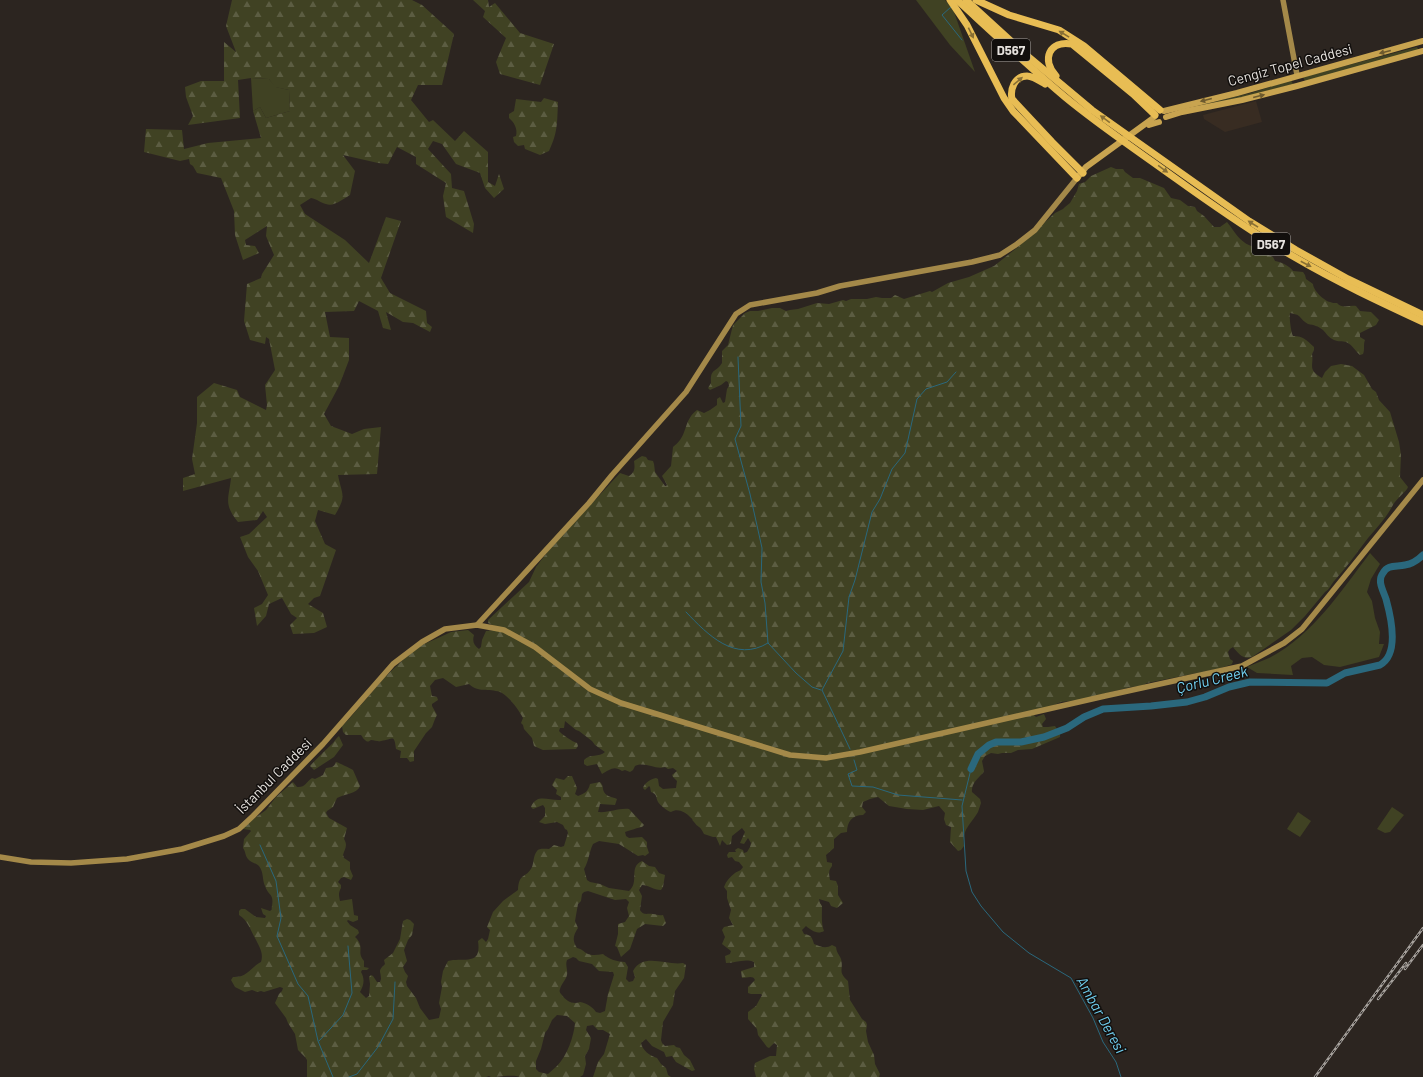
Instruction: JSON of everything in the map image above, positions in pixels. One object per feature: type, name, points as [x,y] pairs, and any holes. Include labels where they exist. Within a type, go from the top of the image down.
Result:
[{"type":"highway","points":[[950,0],[967,25],[1004,98],[1013,111],[1077,178]]},
{"type":"highway","name":"D567","points":[[957,0],[1005,45],[1131,146],[1261,238],[1339,281],[1423,322]]},
{"type":"highway","name":"D567","points":[[966,0],[1068,95],[1092,110],[1249,221],[1296,250],[1348,279],[1423,315]]},
{"type":"highway","points":[[976,0],[1009,15],[1059,30],[1084,46],[1160,114]]},
{"type":"highway","points":[[1068,95],[1050,70],[1048,64],[1048,56],[1051,50],[1060,44],[1072,44],[1160,114]]},
{"type":"highway","points":[[1068,95],[1028,76],[1022,77],[1017,81],[1012,86],[1011,93],[1012,100],[1016,105],[1083,173]]},
{"type":"main road","name":"Cengiz Topel Caddesi","points":[[1160,114],[1423,41]]},
{"type":"main road","points":[[1077,178],[1160,114],[1182,112],[1242,100],[1300,86],[1423,51]]},
{"type":"main road","points":[[1297,75],[1294,81],[1300,86]]},
{"type":"main road","points":[[1147,124],[1164,121],[1160,114]]},
{"type":"street","points":[[1283,0],[1297,75]]},
{"type":"street","points":[[477,625],[589,503],[686,392],[736,314],[750,305],[817,293],[840,286],[972,262],[1000,255],[1017,244],[1034,230],[1077,178]]},
{"type":"street","name":"İstanbul Caddesi","points":[[0,856],[30,862],[71,864],[126,859],[182,849],[224,836],[239,829],[323,744],[393,664],[422,642],[445,629],[477,625],[504,630],[529,644],[590,689],[616,701],[790,755],[826,758],[860,752],[1221,671],[1247,664],[1284,643],[1302,629],[1423,480]]},
{"type":"shaded area","points":[[1256,101],[1262,122],[1225,132],[1204,119],[1203,115]]},
{"type":"green space","points":[[232,0],[412,0],[422,5],[454,34],[442,85],[418,85],[411,100],[429,122],[433,120],[455,141],[464,131],[488,152],[488,182],[495,186],[499,174],[504,189],[494,198],[485,188],[480,173],[456,164],[442,144],[433,141],[428,149],[451,174],[452,188],[464,191],[474,224],[473,233],[446,217],[443,196],[446,183],[416,164],[416,157],[397,147],[388,164],[343,155],[355,171],[350,195],[329,205],[311,198],[300,205],[305,214],[345,240],[369,263],[386,217],[401,221],[381,278],[390,293],[426,311],[427,323],[432,327],[430,332],[413,323],[403,322],[386,312],[391,330],[383,328],[378,311],[359,301],[354,311],[325,312],[330,337],[349,338],[349,360],[339,386],[324,414],[331,426],[352,434],[364,429],[381,427],[377,474],[338,475],[342,499],[335,515],[318,510],[315,521],[325,544],[336,550],[320,596],[314,598],[308,604],[323,613],[327,627],[314,633],[293,634],[290,625],[297,618],[291,614],[282,598],[269,604],[266,616],[257,626],[254,608],[262,604],[268,595],[258,571],[248,557],[240,537],[249,534],[267,517],[263,511],[257,520],[238,522],[230,510],[228,501],[231,478],[183,491],[183,478],[195,474],[192,459],[197,423],[197,397],[214,383],[237,390],[240,397],[266,410],[265,385],[275,370],[269,339],[266,337],[265,344],[250,340],[244,321],[247,284],[261,278],[274,255],[266,236],[267,226],[245,240],[246,245],[255,246],[259,253],[243,260],[235,235],[234,211],[221,178],[197,173],[190,164],[189,159],[180,161],[144,152],[146,129],[182,130],[184,149],[208,143],[261,138],[253,111],[260,107],[266,118],[290,111],[289,90],[275,87],[269,79],[251,78],[238,80],[240,118],[188,125],[193,116],[186,97],[185,87],[201,81],[224,81],[224,42],[236,52],[226,26]]},
{"type":"green space","points":[[473,0],[488,0],[489,7],[495,3],[520,33],[554,44],[540,85],[500,74],[496,62],[506,38],[483,17],[485,11]]},
{"type":"green space","points":[[916,0],[945,0],[953,9],[975,72],[950,45]]},
{"type":"green space","points":[[1417,47],[1419,51],[1305,81],[1303,77]]},
{"type":"green space","points":[[251,78],[269,79],[276,87],[289,90],[290,111],[266,118],[260,107],[253,111]]},
{"type":"green space","points":[[1291,80],[1293,84],[1232,100],[1187,108],[1251,93]]},
{"type":"green space","points":[[544,98],[558,102],[557,122],[556,133],[549,151],[540,155],[525,149],[524,145],[518,146],[514,142],[513,137],[516,136],[516,128],[509,118],[509,114],[514,111],[516,99],[541,102]]},
{"type":"green space","points":[[1111,167],[1123,169],[1133,178],[1140,178],[1164,188],[1171,198],[1180,200],[1188,206],[1195,207],[1197,211],[1214,227],[1220,227],[1227,222],[1239,238],[1246,244],[1256,247],[1259,251],[1273,257],[1275,261],[1290,267],[1293,271],[1303,272],[1306,279],[1313,284],[1319,295],[1325,300],[1332,303],[1337,303],[1341,306],[1356,306],[1360,311],[1371,312],[1379,320],[1376,325],[1360,333],[1360,337],[1365,340],[1363,354],[1360,355],[1348,343],[1332,339],[1323,330],[1308,324],[1299,316],[1290,313],[1293,336],[1307,340],[1314,347],[1312,354],[1312,367],[1317,375],[1322,378],[1331,366],[1341,364],[1352,366],[1364,375],[1372,389],[1376,392],[1379,400],[1390,412],[1399,442],[1401,455],[1400,477],[1408,487],[1394,503],[1383,520],[1343,571],[1305,616],[1291,630],[1252,657],[1243,657],[1233,647],[1228,652],[1230,659],[1233,661],[1230,665],[1147,683],[1141,686],[1131,687],[1079,700],[1061,702],[1033,714],[1036,717],[1044,714],[1046,719],[1042,724],[1043,727],[1055,726],[1060,734],[1060,737],[1032,749],[1018,750],[1011,753],[991,753],[985,756],[982,761],[984,771],[975,781],[972,789],[972,792],[980,799],[981,803],[978,812],[965,831],[963,840],[964,846],[961,850],[958,851],[950,842],[951,827],[946,825],[944,819],[945,813],[939,806],[923,810],[907,809],[889,806],[878,797],[863,802],[862,807],[866,812],[863,815],[856,816],[849,822],[847,832],[841,833],[834,839],[834,848],[826,855],[827,862],[832,863],[829,873],[830,880],[836,881],[838,886],[838,895],[843,903],[837,908],[831,906],[829,902],[819,899],[822,906],[822,922],[824,931],[817,932],[806,926],[802,930],[804,934],[811,937],[814,944],[823,947],[832,945],[836,947],[842,963],[842,973],[848,981],[850,1000],[867,1025],[866,1031],[868,1042],[880,1074],[879,1077],[756,1077],[754,1069],[755,1063],[770,1056],[776,1056],[777,1045],[774,1043],[769,1048],[767,1047],[758,1035],[757,1029],[748,1019],[748,1012],[756,1006],[762,995],[748,993],[748,987],[755,980],[751,977],[742,978],[741,971],[754,967],[754,962],[744,961],[726,963],[725,956],[730,954],[731,951],[722,944],[725,937],[722,930],[724,927],[733,925],[729,918],[731,910],[727,898],[727,891],[724,887],[730,878],[743,867],[732,857],[728,858],[727,855],[729,852],[736,852],[735,850],[738,848],[743,850],[744,853],[747,852],[751,843],[748,838],[744,844],[740,843],[745,832],[742,828],[732,836],[731,844],[727,845],[722,840],[720,846],[716,837],[704,834],[703,831],[686,814],[681,811],[671,812],[662,806],[658,802],[656,795],[651,792],[649,786],[645,790],[643,788],[645,784],[656,778],[658,779],[659,786],[663,789],[676,788],[677,781],[672,775],[677,771],[673,768],[668,769],[665,767],[661,768],[642,764],[635,766],[630,772],[614,768],[602,774],[597,764],[587,766],[584,764],[584,760],[605,752],[565,721],[564,728],[560,728],[559,731],[567,738],[577,743],[578,746],[576,749],[543,750],[534,746],[532,738],[521,723],[523,718],[513,703],[506,696],[500,692],[472,687],[469,684],[456,687],[443,678],[435,680],[430,686],[432,696],[437,697],[438,700],[432,704],[437,715],[432,727],[414,751],[414,761],[410,762],[407,758],[400,758],[401,751],[396,749],[394,739],[380,741],[371,740],[368,742],[361,735],[346,735],[343,732],[342,726],[385,677],[406,657],[422,645],[451,632],[468,630],[474,635],[474,643],[479,649],[486,631],[497,630],[496,627],[488,623],[488,620],[529,582],[536,567],[549,550],[620,473],[629,476],[632,473],[634,461],[642,456],[653,461],[655,472],[665,486],[667,485],[662,476],[671,466],[673,447],[682,436],[690,417],[697,410],[704,413],[710,410],[717,405],[717,399],[720,397],[723,403],[725,402],[727,389],[729,386],[728,382],[726,381],[710,390],[708,388],[711,383],[712,373],[722,363],[722,351],[728,345],[733,325],[745,313],[772,308],[780,308],[786,311],[817,303],[829,304],[843,300],[846,301],[851,299],[867,299],[876,297],[891,298],[895,295],[904,299],[930,291],[932,292],[948,283],[969,277],[994,266],[1018,247],[1055,213],[1070,203],[1079,184],[1085,182],[1091,176]]},
{"type":"green space","points":[[1370,553],[1380,564],[1371,579],[1367,592],[1372,601],[1375,618],[1380,632],[1379,644],[1384,644],[1379,657],[1340,667],[1324,665],[1312,657],[1302,658],[1291,666],[1293,675],[1257,673],[1247,667],[1269,658],[1285,648],[1313,625],[1337,597]]},
{"type":"green space","points":[[339,736],[343,745],[334,757],[314,770],[310,766]]},
{"type":"green space","points":[[336,762],[353,770],[360,786],[356,791],[337,798],[333,807],[326,813],[329,818],[347,828],[344,839],[346,847],[343,855],[344,858],[350,862],[350,869],[353,876],[351,880],[344,877],[338,882],[341,885],[339,896],[340,901],[352,899],[354,915],[358,916],[358,920],[353,922],[347,921],[358,930],[359,933],[355,937],[360,945],[360,954],[364,961],[364,967],[369,968],[367,970],[362,970],[361,972],[364,982],[360,992],[366,998],[369,996],[369,977],[371,975],[377,982],[380,982],[380,970],[385,964],[384,960],[393,953],[400,939],[403,921],[407,919],[414,924],[412,935],[404,950],[407,961],[403,967],[408,976],[406,982],[407,986],[429,1020],[439,1018],[441,1009],[439,1003],[442,987],[441,982],[443,971],[448,961],[474,958],[477,955],[478,941],[482,938],[486,942],[488,939],[490,930],[487,927],[493,912],[503,901],[518,890],[520,880],[530,871],[537,851],[541,849],[549,849],[554,845],[561,847],[564,846],[568,833],[567,830],[563,825],[557,822],[545,824],[539,822],[545,816],[545,808],[543,805],[533,809],[531,807],[533,803],[540,799],[561,800],[561,797],[556,794],[557,790],[552,785],[556,778],[564,780],[568,776],[572,776],[577,788],[575,794],[578,796],[586,792],[590,784],[600,782],[605,794],[617,799],[615,805],[600,804],[598,812],[629,809],[644,825],[625,832],[626,836],[629,838],[642,837],[647,842],[649,853],[645,856],[638,856],[619,844],[599,841],[593,844],[584,869],[587,880],[609,888],[629,891],[634,883],[635,871],[638,864],[642,861],[649,866],[655,867],[659,873],[665,875],[663,887],[661,890],[658,890],[642,885],[639,890],[642,896],[640,910],[644,914],[663,915],[666,923],[663,926],[645,924],[637,929],[630,949],[621,957],[617,947],[615,946],[618,934],[618,924],[625,922],[629,916],[627,908],[629,902],[626,899],[615,900],[588,891],[582,894],[581,901],[578,904],[575,921],[578,928],[574,936],[574,943],[577,948],[588,954],[603,954],[613,960],[625,962],[628,967],[626,979],[629,982],[633,981],[635,977],[633,971],[637,965],[643,962],[656,961],[683,963],[686,965],[684,978],[675,991],[673,1005],[663,1022],[661,1040],[665,1046],[674,1045],[680,1048],[684,1055],[690,1060],[695,1070],[692,1071],[676,1062],[672,1056],[666,1057],[664,1052],[652,1046],[646,1039],[641,1043],[643,1048],[649,1054],[657,1058],[666,1068],[668,1075],[671,1077],[593,1077],[598,1062],[604,1054],[610,1034],[603,1030],[598,1030],[593,1025],[587,1026],[586,1030],[591,1038],[589,1049],[585,1056],[586,1064],[583,1075],[580,1077],[307,1077],[307,1060],[298,1050],[295,1034],[275,1003],[283,988],[280,987],[264,992],[252,990],[245,992],[235,987],[231,980],[233,977],[242,976],[245,974],[261,962],[262,959],[259,947],[250,928],[239,915],[239,911],[241,909],[245,909],[256,917],[265,918],[266,916],[263,914],[261,908],[270,911],[272,909],[272,897],[265,886],[261,869],[258,865],[246,857],[243,848],[244,839],[251,831],[243,829],[244,826],[266,810],[276,797],[293,782],[297,787],[302,787],[312,778],[315,779],[323,775],[326,768],[332,767]],"holes":[[[573,957],[579,961],[592,964],[599,971],[613,972],[614,975],[608,994],[605,1011],[600,1013],[596,1012],[585,1003],[570,1002],[560,993],[561,987],[567,975],[567,960]],[[557,1015],[567,1016],[575,1023],[572,1040],[564,1057],[557,1066],[548,1074],[539,1072],[536,1069],[536,1061],[545,1033],[552,1020]]]},
{"type":"green space","points":[[1392,807],[1404,815],[1390,832],[1385,833],[1377,829]]},
{"type":"green space","points":[[1298,812],[1311,821],[1300,837],[1287,829]]},
{"type":"waterway","points":[[951,7],[942,15],[962,40]]},
{"type":"waterway","points":[[738,357],[741,426],[735,439],[750,494],[762,548],[761,582],[765,603],[768,643],[796,673],[812,687],[821,690]]},
{"type":"waterway","points":[[850,749],[822,690],[843,651],[849,597],[855,580],[872,512],[880,499],[892,469],[905,453],[917,399],[926,389],[947,382],[956,372]]},
{"type":"waterway","name":"Çorlu Creek","points":[[971,769],[978,754],[989,745],[996,742],[1021,742],[1044,737],[1067,728],[1084,717],[1103,709],[1187,702],[1205,697],[1229,687],[1250,682],[1327,683],[1345,673],[1380,665],[1386,660],[1390,653],[1392,644],[1392,625],[1386,599],[1381,586],[1381,576],[1387,568],[1410,564],[1423,555]]},
{"type":"waterway","points":[[686,612],[713,637],[723,644],[733,648],[744,650],[756,648],[768,643]]},
{"type":"waterway","points":[[854,760],[857,770],[848,774],[852,786],[873,787],[898,795],[962,800]]},
{"type":"waterway","name":"Ambar Deresi","points":[[971,769],[962,806],[966,871],[972,892],[981,906],[1003,932],[1029,953],[1071,978],[1093,1018],[1103,1042],[1116,1062],[1121,1077]]},
{"type":"waterway","points":[[260,845],[276,881],[281,918],[277,936],[298,984],[308,996],[318,1041],[333,1077]]},
{"type":"waterway","points":[[319,1041],[343,1015],[352,993],[348,946]]},
{"type":"waterway","points":[[349,1077],[357,1074],[378,1047],[393,1019],[395,982]]},
{"type":"railway","points":[[1315,1077],[1423,928]]},
{"type":"railway","points":[[1405,969],[1423,945]]},
{"type":"railway","points":[[1378,999],[1406,963]]}]
